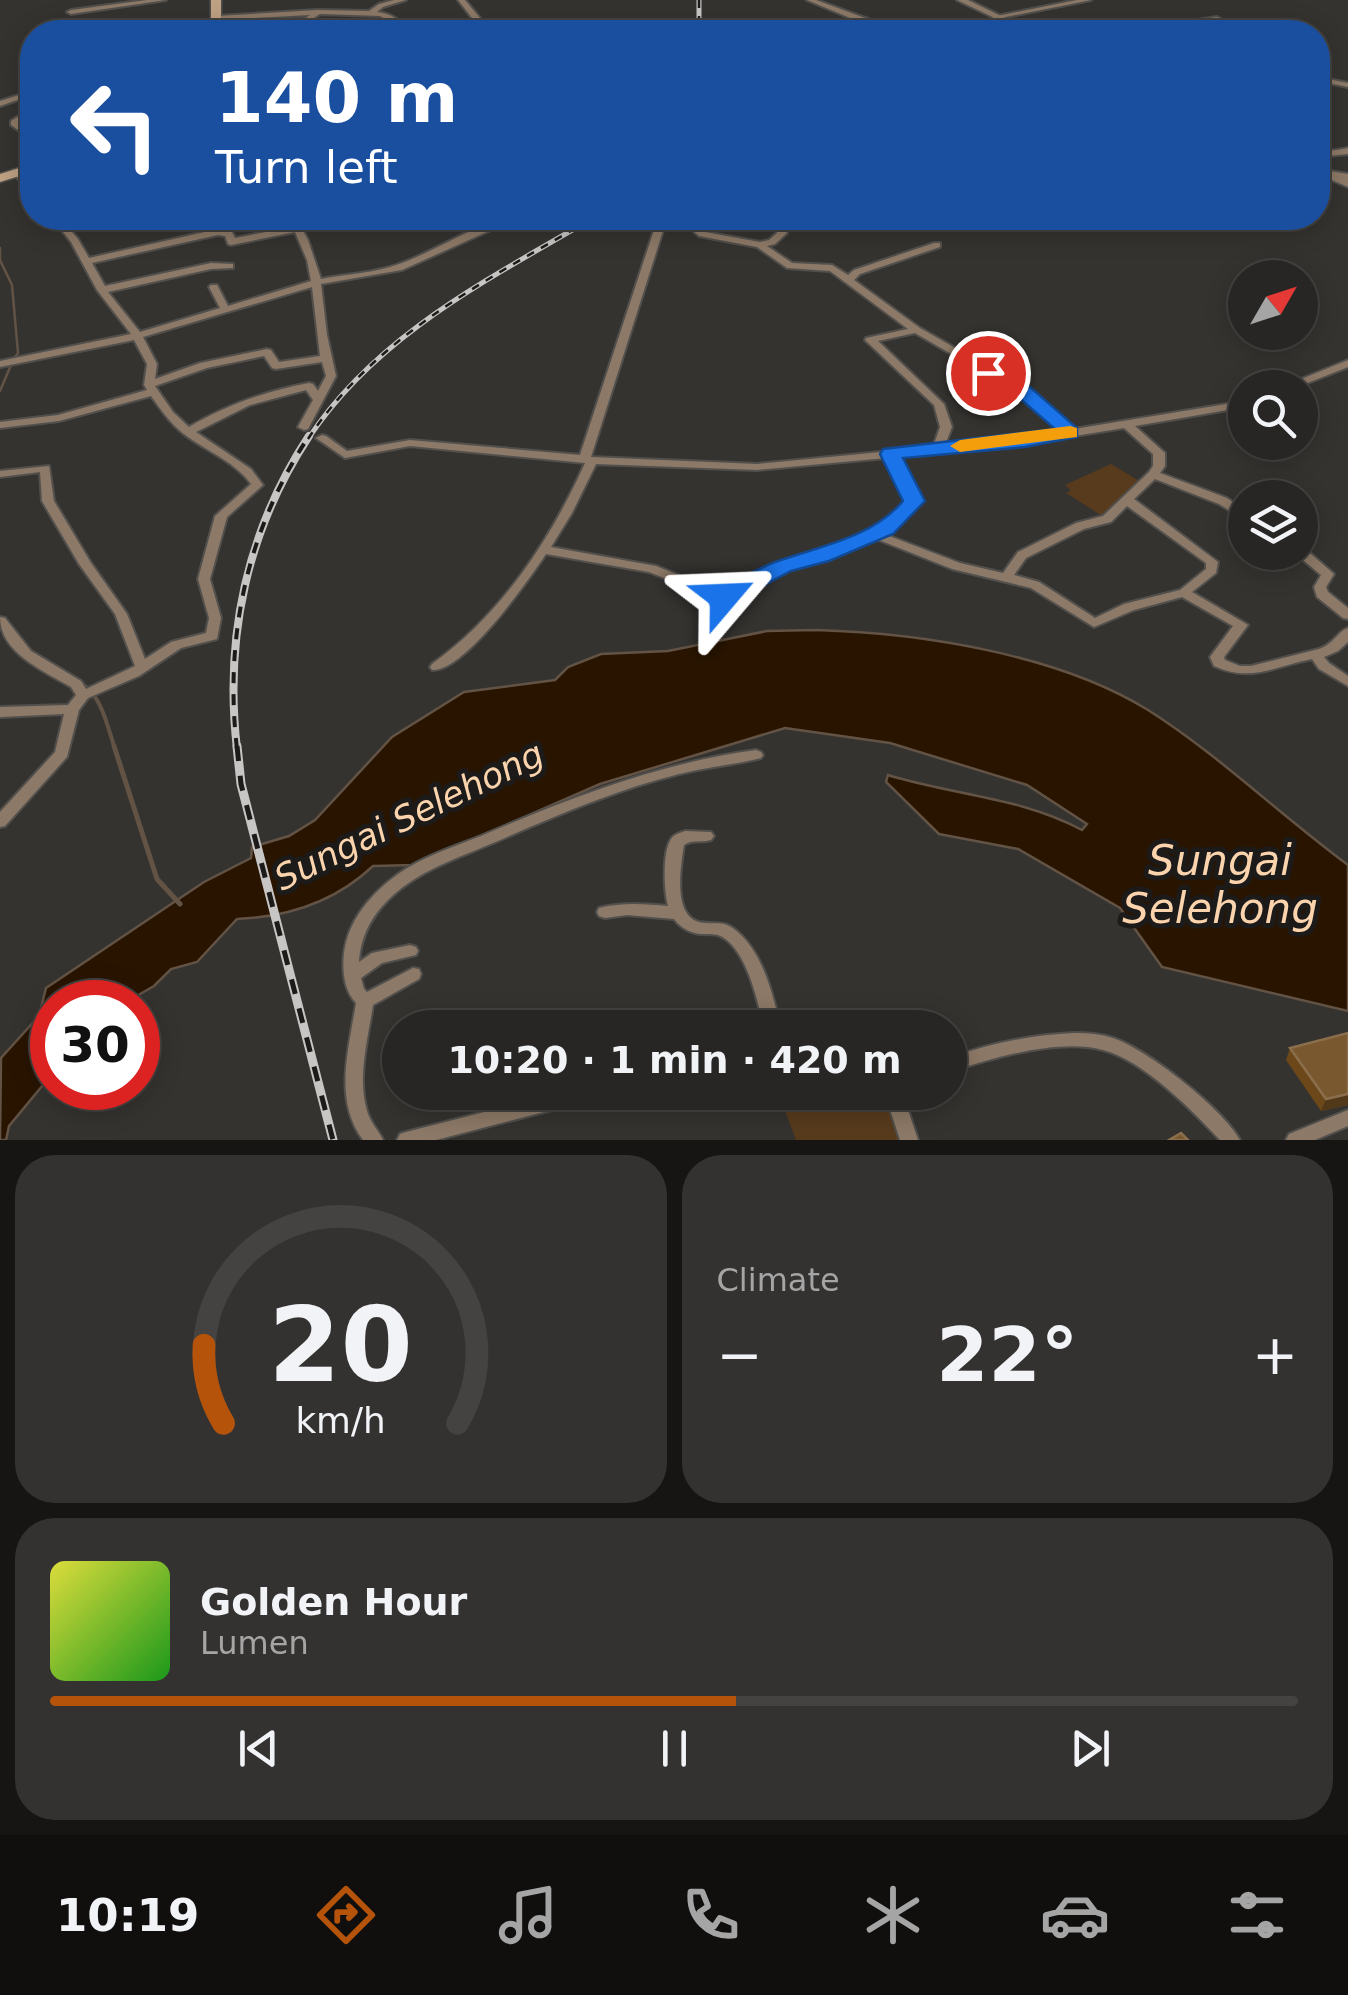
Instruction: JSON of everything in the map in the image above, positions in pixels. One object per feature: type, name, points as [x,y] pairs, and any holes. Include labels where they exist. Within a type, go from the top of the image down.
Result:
[{"type":"main road","points":[[216,0],[216,18]]},
{"type":"main road","points":[[0,178],[20,171]]},
{"type":"street","points":[[71,12],[164,0]]},
{"type":"street","points":[[371,13],[379,6],[404,0]]},
{"type":"street","points":[[461,0],[476,20]]},
{"type":"street","points":[[810,0],[861,20]]},
{"type":"street","points":[[837,10],[852,0]]},
{"type":"street","points":[[960,0],[1003,20]]},
{"type":"street","points":[[996,17],[1085,0]]},
{"type":"street","points":[[216,18],[316,12]]},
{"type":"street","points":[[307,20],[318,12],[371,13],[393,20]]},
{"type":"street","points":[[1211,20],[1217,19]]},
{"type":"street","points":[[1330,86],[1330,81],[1348,85]]},
{"type":"street","points":[[17,172],[20,176]]},
{"type":"street","points":[[0,822],[62,754],[72,709],[89,692],[142,668],[176,645],[212,636],[215,618],[204,579],[220,516],[257,486],[247,471],[188,432],[151,388],[152,364],[137,335],[102,290],[64,230]]},
{"type":"street","points":[[86,261],[218,232],[229,234],[231,242],[289,230]]},
{"type":"street","points":[[300,230],[312,254],[319,282],[330,381],[304,427]]},
{"type":"street","points":[[0,364],[137,335],[319,282],[399,268],[492,230]]},
{"type":"street","points":[[436,667],[480,629],[544,550],[583,483],[658,230]]},
{"type":"street","points":[[699,230],[707,236],[760,245],[772,242],[780,230]]},
{"type":"street","points":[[760,245],[790,266],[827,267],[849,279],[916,330],[972,365],[1009,382],[1070,432]]},
{"type":"street","points":[[849,279],[857,272],[937,245]]},
{"type":"street","points":[[102,290],[230,266]]},
{"type":"street","points":[[214,287],[225,308]]},
{"type":"street","points":[[916,330],[870,340],[939,404],[946,427],[938,448]]},
{"type":"street","points":[[0,425],[59,418],[151,388],[204,365],[268,352],[276,366],[284,367],[325,358]]},
{"type":"street","points":[[1318,375],[1348,363]]},
{"type":"street","points":[[188,432],[223,411],[275,392],[310,386],[318,400]]},
{"type":"street","points":[[322,438],[345,455],[410,443],[588,459],[758,468],[1025,441],[1228,407]]},
{"type":"street","points":[[1006,577],[1022,555],[1080,526],[1107,519],[1153,474],[1159,466],[1160,452],[1128,426]]},
{"type":"street","points":[[544,550],[637,565],[724,597],[783,566],[822,556],[885,529],[914,501],[890,454]]},
{"type":"street","points":[[0,474],[45,468],[48,500],[85,564],[121,614],[142,668]]},
{"type":"street","points":[[1153,474],[1228,504]]},
{"type":"street","points":[[874,534],[956,566],[1035,585],[1094,623],[1130,606],[1184,593],[1212,570],[1212,562],[1127,500]]},
{"type":"street","points":[[1318,566],[1328,574],[1320,586],[1322,594],[1348,615]]},
{"type":"street","points":[[1184,593],[1241,625],[1217,657],[1226,667],[1252,672],[1304,656],[1318,657],[1329,653],[1348,632]]},
{"type":"street","points":[[0,621],[26,654],[89,692]]},
{"type":"street","points":[[1318,657],[1324,666],[1348,682]]},
{"type":"street","points":[[0,712],[72,709]]},
{"type":"street","points":[[366,1001],[356,992],[352,947],[367,911],[392,884],[419,868],[668,772],[728,756],[756,754]]},
{"type":"street","points":[[706,836],[685,836],[677,842],[674,903],[693,926],[721,928],[733,939],[756,973],[767,1010]]},
{"type":"street","points":[[605,912],[678,912]]},
{"type":"street","points":[[352,976],[378,958],[410,951]]},
{"type":"street","points":[[366,1001],[413,974]]},
{"type":"street","points":[[366,1001],[354,1101],[360,1120],[374,1140]]},
{"type":"street","points":[[967,1059],[1052,1042],[1108,1043],[1137,1059],[1182,1094],[1230,1140]]},
{"type":"street","points":[[406,1140],[524,1110]]},
{"type":"street","points":[[898,1110],[909,1140]]},
{"type":"street","points":[[1295,1140],[1348,1118]]},
{"type":"shaded area","points":[[1111,464],[1141,482],[1104,517],[1066,493],[1071,490],[1065,485]]},
{"type":"shaded area","points":[[785,1110],[892,1110],[903,1140],[796,1140]]},
{"type":"water","name":"Sungai Selehong","points":[[767,631],[857,632],[987,650],[1072,674],[1148,710],[1348,865],[1348,1011],[1162,967],[1120,908],[1018,849],[939,834],[886,782],[888,775],[1011,803],[1082,830],[1087,824],[1027,785],[890,743],[785,728],[600,784],[414,865],[373,866],[343,889],[310,905],[274,915],[237,919],[197,962],[171,969],[160,980],[58,980],[204,882],[251,858],[252,847],[289,836],[315,820],[392,737],[464,692],[555,680],[568,667],[601,654],[668,651]]},
{"type":"water","name":"Sungai Selehong","points":[[30,1026],[30,1101],[9,1126],[6,1140],[0,1140],[1,1058]]},
{"type":"building","points":[[1348,1033],[1348,1094],[1326,1099],[1290,1048]]},
{"type":"building","points":[[1181,1133],[1188,1140],[1169,1140]]},
{"type":"waterway","points":[[0,248],[0,260],[12,285],[18,353],[13,360]]},
{"type":"waterway","points":[[0,391],[11,365]]},
{"type":"waterway","points":[[58,668],[83,684],[97,700],[115,749]]},
{"type":"waterway","points":[[114,746],[157,879],[180,904]]},
{"type":"railway","points":[[699,0],[699,20]]},
{"type":"railway","points":[[308,439],[336,402],[401,339],[475,287],[572,230]]},
{"type":"railway","points":[[237,749],[234,666],[245,586],[270,509],[309,436]]},
{"type":"railway","points":[[237,746],[241,784],[333,1140]]},
{"type":"slow traffic","points":[[960,446],[1025,441],[1070,432]]},
{"type":"route","points":[[724,597],[797,560],[822,556],[885,529],[904,513],[914,501],[890,454],[1025,441],[1070,432],[1023,391],[988,373]]}]
